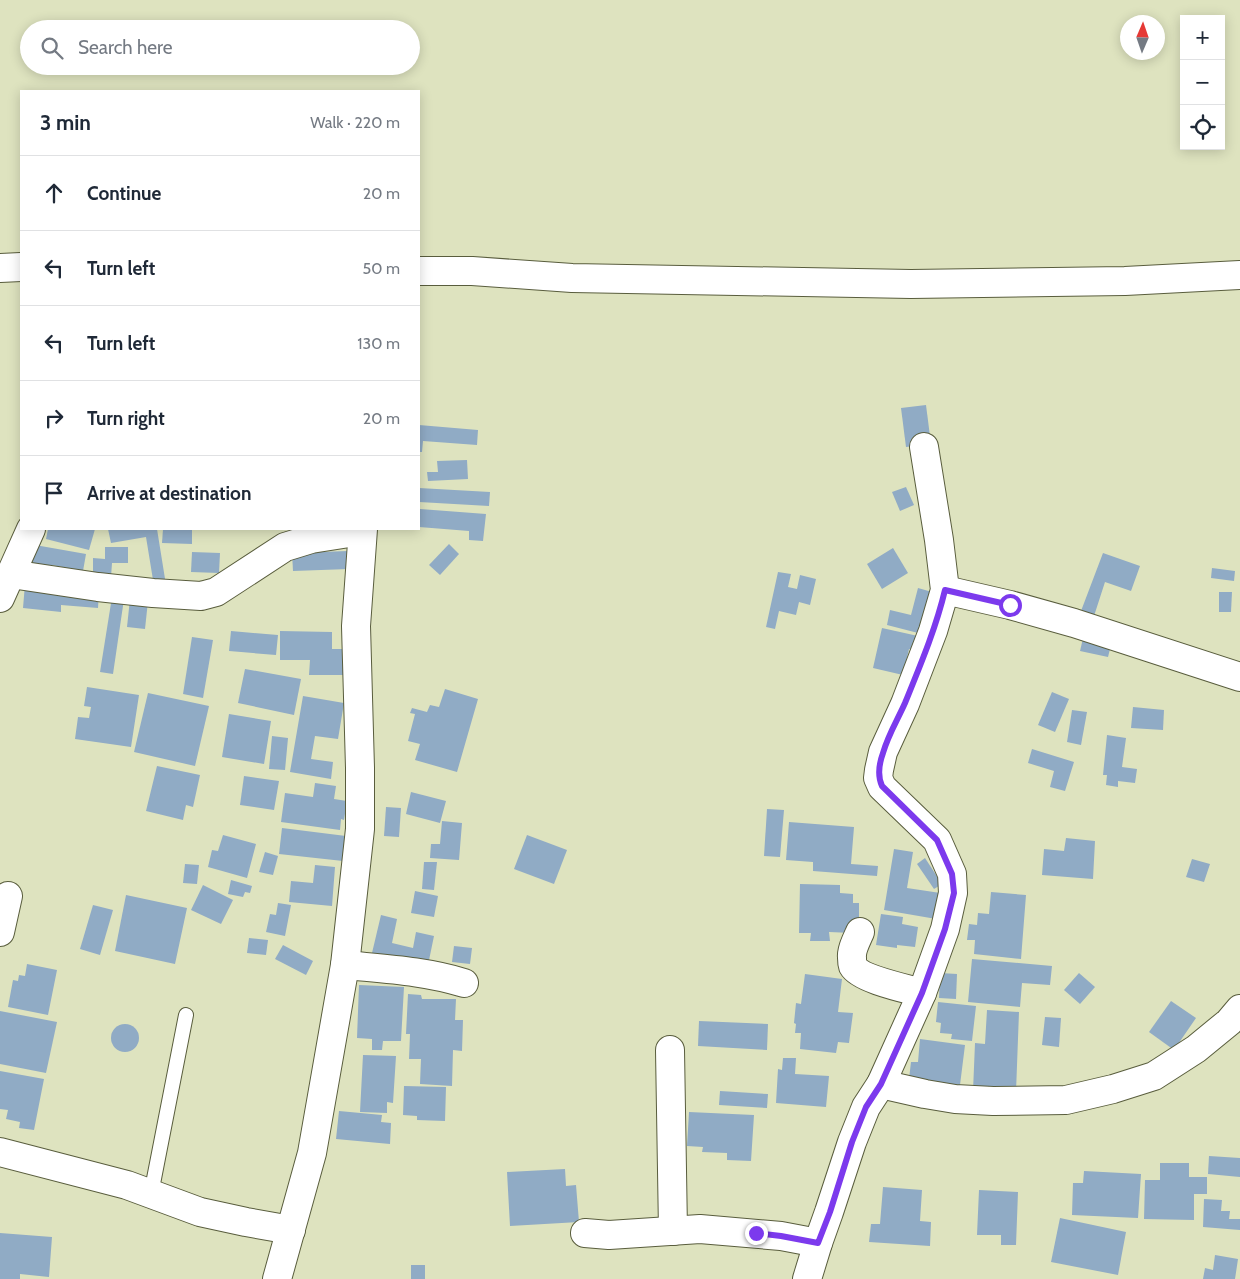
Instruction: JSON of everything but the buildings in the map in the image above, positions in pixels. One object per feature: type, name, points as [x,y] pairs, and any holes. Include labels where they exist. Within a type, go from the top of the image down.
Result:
[{"type":"street","points":[[0,268],[20,267]]},
{"type":"street","points":[[420,271],[572,278],[911,284],[1124,282],[1240,274]]},
{"type":"street","points":[[807,1279],[855,1134],[866,1107],[881,1084],[922,993],[945,929],[954,893],[952,874],[937,840],[882,786],[878,778],[883,752],[929,640],[945,590],[924,447]]},
{"type":"street","points":[[0,598],[31,530]]},
{"type":"street","points":[[11,574],[153,594],[201,596],[216,592],[285,547],[311,539],[362,530],[356,626],[360,829],[346,965],[312,1153],[277,1279]]},
{"type":"street","points":[[945,590],[1010,605],[1074,623],[1240,677]]},
{"type":"street","points":[[0,932],[8,896]]},
{"type":"street","points":[[860,932],[851,956],[853,966],[858,971],[885,983],[922,993]]},
{"type":"street","points":[[346,965],[446,978],[464,983]]},
{"type":"street","points":[[881,1084],[955,1099],[993,1102],[1066,1100],[1113,1090],[1154,1076],[1196,1048],[1229,1022],[1240,1009]]},
{"type":"street","points":[[670,1050],[673,1231]]},
{"type":"street","points":[[0,1152],[127,1185],[200,1212],[291,1230]]},
{"type":"street","points":[[585,1233],[609,1235],[700,1229],[781,1236],[818,1243]]},
{"type":"lane","points":[[151,1194],[186,1014]]},
{"type":"route","points":[[756,1233],[818,1243],[852,1142],[866,1107],[881,1084],[912,1018],[945,929],[954,893],[952,874],[937,840],[882,786],[878,778],[883,752],[933,631],[945,590],[1010,605]]}]
